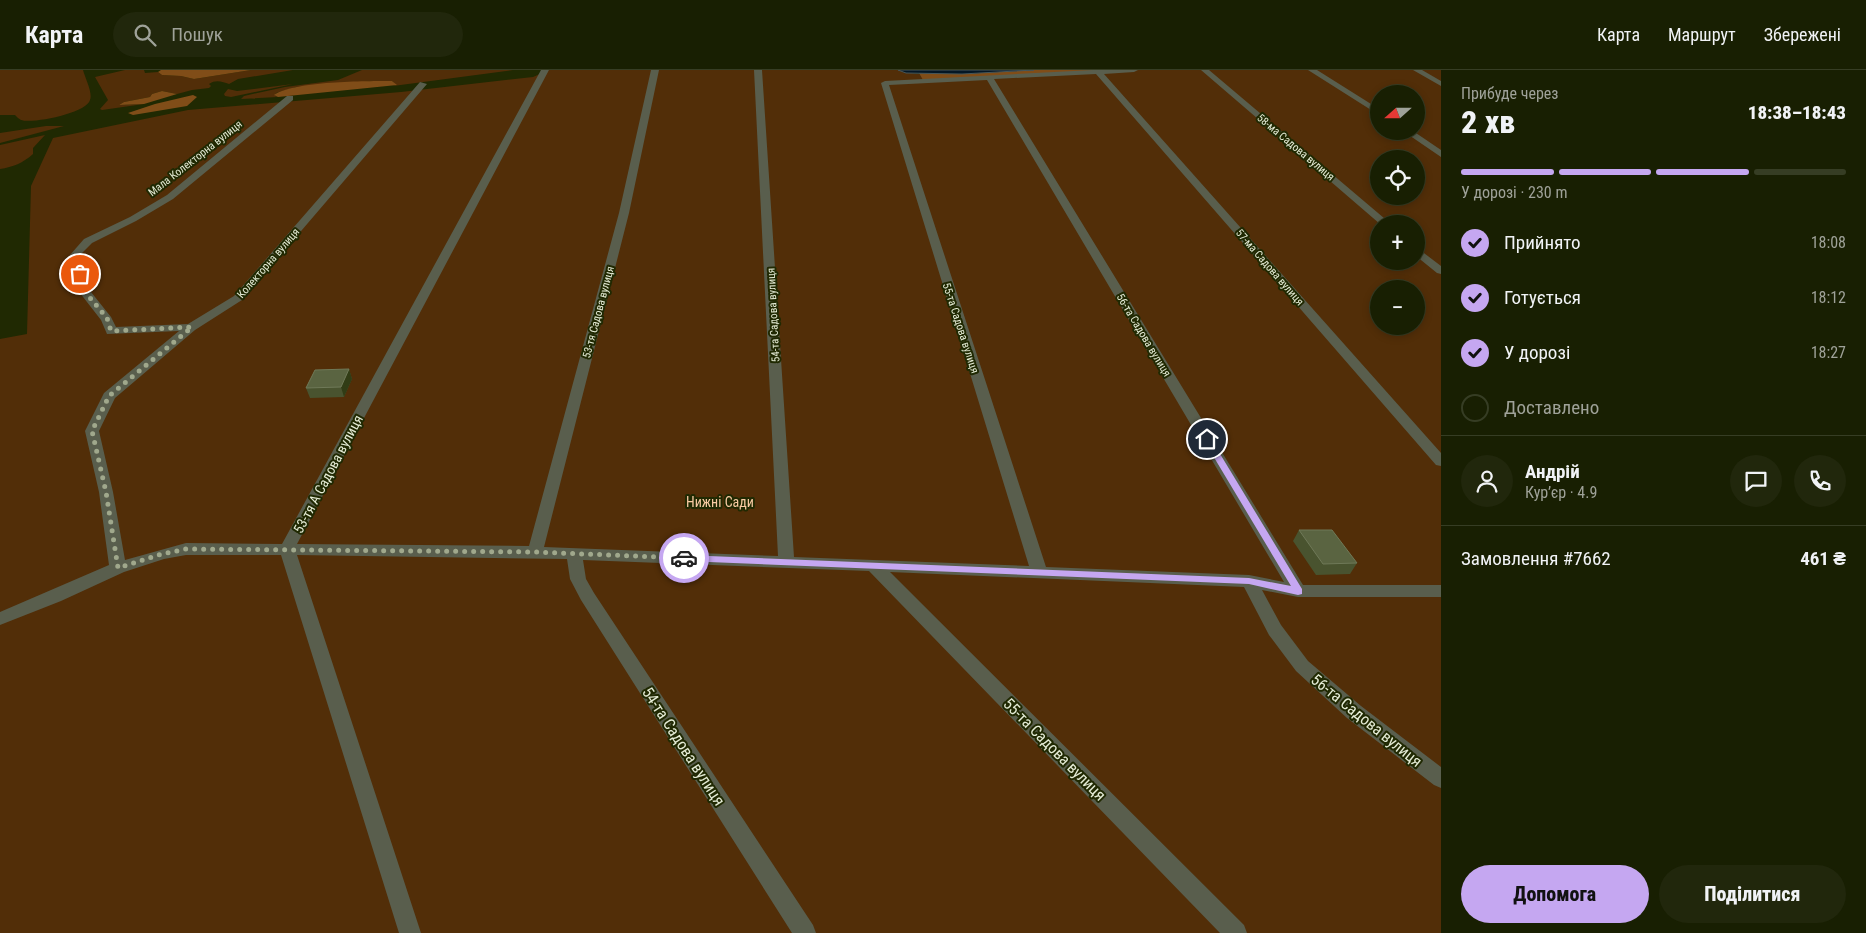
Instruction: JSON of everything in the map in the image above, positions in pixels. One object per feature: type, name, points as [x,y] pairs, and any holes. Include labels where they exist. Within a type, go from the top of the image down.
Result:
[{"type":"street","name":"53-тя А Садова вулиця","points":[[410,933],[288,549],[545,70]]},
{"type":"street","name":"53-тя Садова вулиця","points":[[535,552],[624,213],[656,70]]},
{"type":"street","name":"54-та Садова вулиця","points":[[758,70],[786,561]]},
{"type":"street","points":[[990,78],[1134,70]]},
{"type":"street","name":"58-ма Садова вулиця","points":[[1205,70],[1375,215]]},
{"type":"street","points":[[1312,70],[1370,107]]},
{"type":"street","points":[[1417,70],[1441,84]]},
{"type":"street","name":"57-ма Садова вулиця","points":[[1099,72],[1441,462]]},
{"type":"street","name":"55-та Садова вулиця","points":[[990,78],[885,83],[1039,572]]},
{"type":"street","name":"56-та Садова вулиця","points":[[990,78],[1298,591]]},
{"type":"street","name":"Колекторна вулиця","points":[[118,568],[106,492],[92,431],[109,396],[192,327],[238,298],[423,84]]},
{"type":"street","name":"Мала Колекторна вулиця","points":[[192,327],[111,331],[107,318],[86,293],[75,255],[88,241],[134,220],[170,196],[290,98]]},
{"type":"street","points":[[1420,140],[1441,154]]},
{"type":"street","points":[[1425,258],[1441,271]]},
{"type":"street","points":[[0,618],[55,597],[118,568],[162,554],[186,549],[535,552],[1249,581],[1298,591],[1441,591]]},
{"type":"street","name":"54-та Садова вулиця","points":[[574,554],[578,579],[587,596],[806,933]]},
{"type":"street","name":"55-та Садова вулиця","points":[[874,566],[1236,933]]},
{"type":"street","name":"56-та Садова вулиця","points":[[1249,581],[1275,630],[1302,666],[1354,712],[1441,780]]},
{"type":"green space","points":[[0,70],[83,70],[91,97],[87,105],[80,109],[47,119],[27,121],[21,120],[15,115],[0,115]]},
{"type":"green space","points":[[125,70],[144,70],[145,73],[158,72],[162,75],[194,79],[251,70],[293,70],[238,79],[229,84],[219,81],[214,82],[209,84],[211,86],[209,88],[177,94],[162,91],[152,94],[150,97],[124,102],[119,105],[144,104],[100,109],[108,100],[95,77]]},
{"type":"green space","points":[[362,70],[513,70],[393,86],[396,85],[392,81],[378,81],[296,87],[276,93],[275,96],[278,97],[241,99],[244,96],[285,87],[338,80]]},
{"type":"green space","name":"Нижні Сади","points":[[549,70],[898,70],[928,75],[965,75],[1034,70],[1441,70],[1441,933],[0,933],[0,339],[27,334],[31,186],[53,138],[188,110],[401,92],[533,77]]},
{"type":"green space","points":[[293,84],[231,97],[224,94],[228,89],[237,91]]},
{"type":"green space","points":[[46,126],[64,126],[0,143],[0,133]]},
{"type":"green space","points":[[45,135],[33,148],[33,154],[18,164],[0,169],[0,145]]},
{"type":"shaded area","points":[[161,70],[251,70],[194,79],[162,75],[158,72]]},
{"type":"shaded area","points":[[1034,70],[1117,70],[923,80],[919,73],[962,74]]},
{"type":"shaded area","points":[[392,81],[397,85],[278,97],[274,95],[284,90],[313,84]]},
{"type":"shaded area","points":[[162,91],[177,94],[144,104],[119,105],[124,102],[150,97],[152,94]]},
{"type":"shaded area","points":[[193,95],[197,97],[187,106],[133,115],[128,113],[155,104]]},
{"type":"water","points":[[898,70],[1034,70],[962,74],[906,73]]},
{"type":"building","points":[[349,369],[341,387],[306,388],[315,370]]},
{"type":"building","points":[[1299,530],[1332,530],[1357,563],[1323,564]]},
{"type":"way so far","points":[[80,274],[86,293],[107,318],[111,331],[192,327],[109,396],[92,431],[106,492],[118,568],[162,554],[186,549],[535,552],[684,558]]},
{"type":"route","points":[[684,558],[1249,581],[1298,591],[1207,439]]}]
